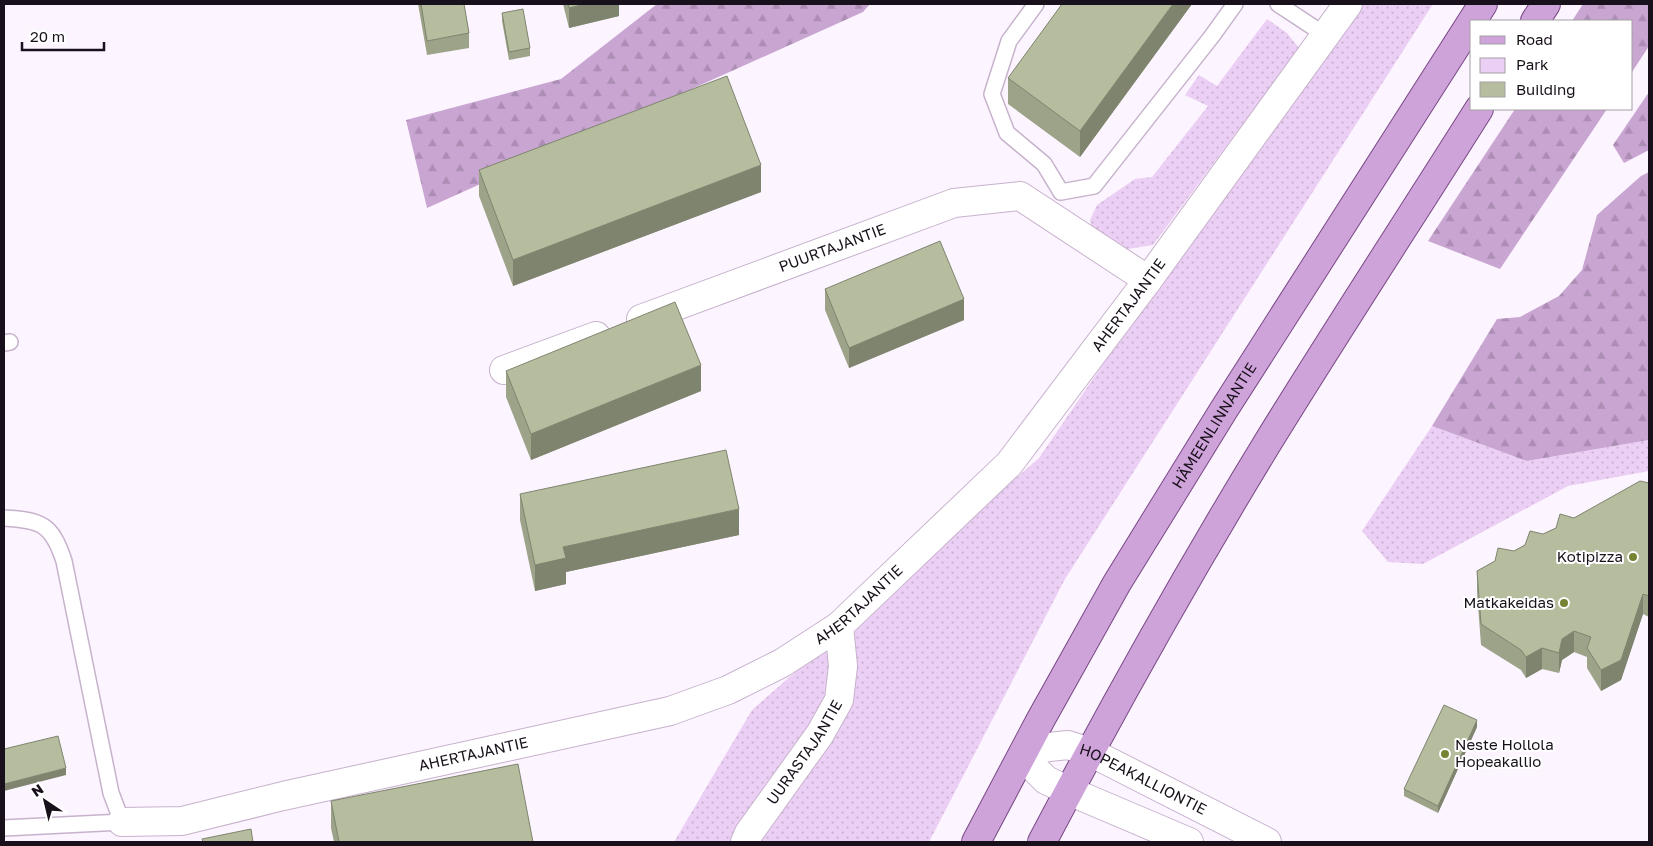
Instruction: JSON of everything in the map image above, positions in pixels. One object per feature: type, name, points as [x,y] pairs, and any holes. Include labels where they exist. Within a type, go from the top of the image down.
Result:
[{"type":"main road","name":"HÄMEENLINNANTIE","points":[[1473,20],[1483,4]]},
{"type":"main road","points":[[1536,20],[1546,4]]},
{"type":"main road","name":"HÄMEENLINNANTIE","points":[[976,842],[1117,583],[1223,410],[1470,24]]},
{"type":"main road","points":[[1042,842],[1174,600],[1268,443],[1479,110]]},
{"type":"street","name":"AHERTAJANTIE","points":[[122,822],[182,821],[283,796],[670,711],[728,690],[782,663],[839,626],[1009,464],[1148,280],[1348,4]]},
{"type":"street","name":"PUURTAJANTIE","points":[[504,370],[954,203],[1020,196],[1053,202],[1148,280]]},
{"type":"street","name":"UURASTAJANTIE","points":[[744,842],[749,832],[820,734],[839,700],[843,666],[839,626]]},
{"type":"street","name":"HOPEAKALLIONTIE","points":[[1024,752],[1049,747],[1068,746],[1090,752],[1267,842]]},
{"type":"street","points":[[1024,752],[1032,766],[1046,780],[1189,842]]},
{"type":"lane","points":[[1036,4],[1009,41],[992,94],[1008,133],[1044,164],[1053,202],[1094,186],[1235,4]]},
{"type":"lane","points":[[1278,4],[1325,35]]},
{"type":"lane","points":[[4,518],[26,520],[41,525],[50,531],[59,545],[64,561],[110,793],[122,822],[4,828]]},
{"type":"green space","points":[[657,4],[870,4],[863,12],[427,208],[406,120],[561,79]]},
{"type":"green space","points":[[1349,4],[1433,4],[1065,579],[929,842],[674,842],[752,710],[1039,458]]},
{"type":"green space","points":[[1583,4],[1649,4],[1649,46],[1633,70],[1633,20],[1573,20]]},
{"type":"green space","points":[[1267,19],[1287,33],[1299,48],[1153,245],[1121,250],[1094,238],[1090,220],[1097,205],[1135,179],[1152,177],[1208,106],[1185,95],[1199,75],[1217,86]]},
{"type":"green space","points":[[1649,92],[1649,150],[1624,163],[1613,145]]},
{"type":"green space","points":[[1514,110],[1606,110],[1500,269],[1428,241]]},
{"type":"green space","points":[[1649,172],[1649,440],[1527,461],[1432,426],[1497,319],[1520,317],[1559,296],[1582,270],[1597,215],[1641,176]]},
{"type":"green space","points":[[1432,426],[1527,461],[1649,440],[1649,471],[1568,486],[1423,564],[1388,562],[1362,531]]},
{"type":"building","points":[[421,4],[464,4],[469,33],[427,41]]},
{"type":"building","points":[[568,4],[585,4],[569,8]]},
{"type":"building","points":[[1062,4],[1173,4],[1080,131],[1008,78]]},
{"type":"building","points":[[523,9],[530,48],[509,52],[502,13]]},
{"type":"building","points":[[727,76],[761,165],[513,260],[479,170]]},
{"type":"building","points":[[940,241],[964,299],[849,348],[825,289]]},
{"type":"building","points":[[675,302],[701,365],[531,434],[506,371]]},
{"type":"building","points":[[726,450],[739,509],[563,547],[566,558],[535,565],[520,494]]},
{"type":"building","name":"Matkakeidas","points":[[1640,481],[1649,483],[1649,596],[1643,594],[1621,660],[1601,670],[1587,648],[1591,637],[1574,631],[1562,639],[1559,653],[1542,648],[1526,657],[1521,650],[1481,624],[1477,571],[1495,561],[1498,548],[1514,551],[1525,545],[1530,531],[1543,534],[1556,528],[1560,514],[1574,518]]},
{"type":"building","points":[[1444,705],[1477,720],[1438,806],[1404,789]]},
{"type":"building","points":[[58,736],[66,768],[4,784],[4,749]]},
{"type":"building","points":[[518,764],[533,842],[339,842],[331,801]]},
{"type":"building","points":[[251,829],[253,842],[203,842],[202,839]]},
{"type":"place","name":"Kotipizza","points":[[1633,557]]},
{"type":"place","name":"Matkakeidas","points":[[1564,603]]},
{"type":"place","name":"Neste Hollola Hopeakallio","points":[[1445,754]]}]
